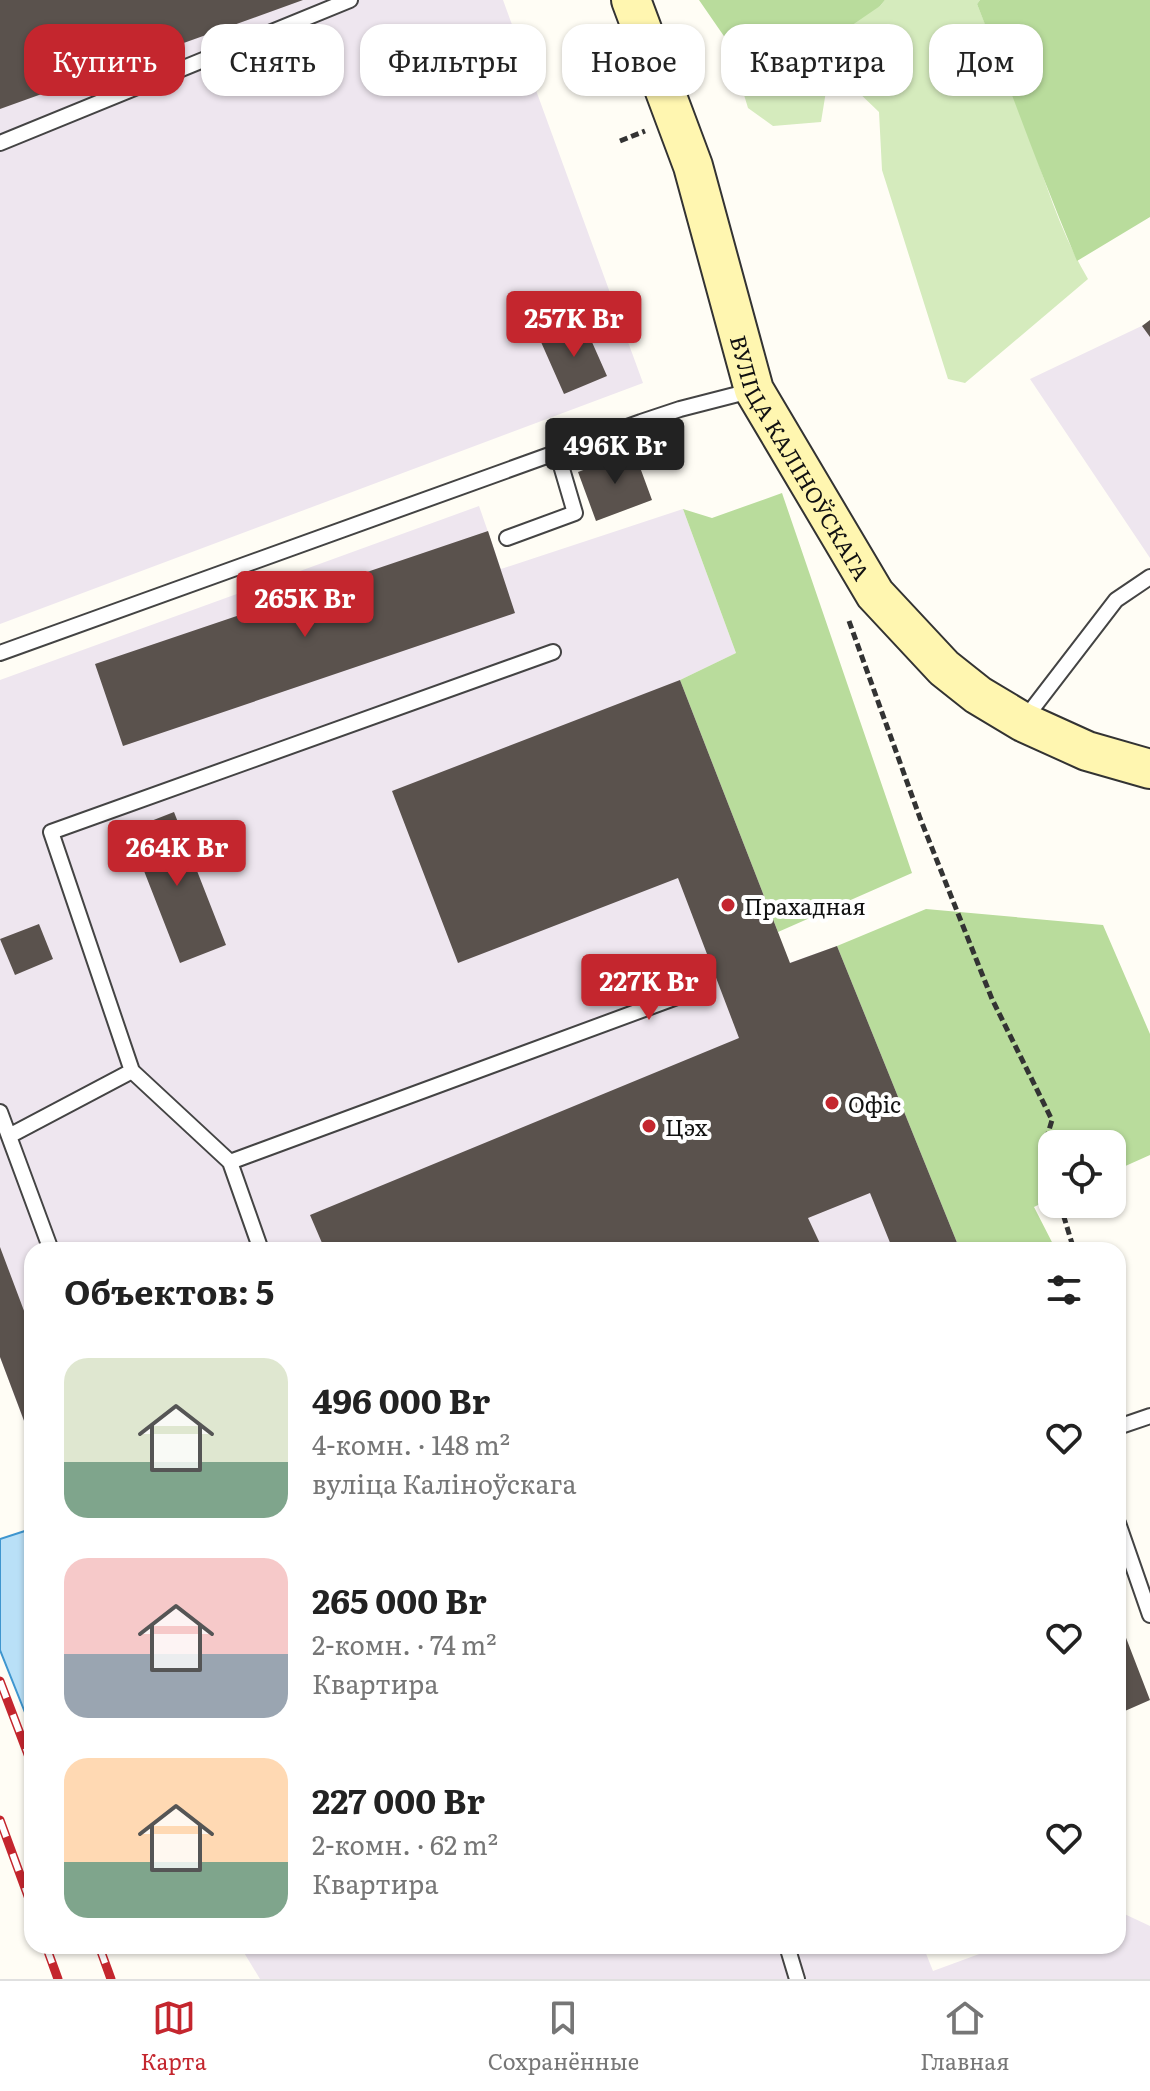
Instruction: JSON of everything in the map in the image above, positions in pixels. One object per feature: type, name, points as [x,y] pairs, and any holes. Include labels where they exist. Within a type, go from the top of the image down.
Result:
[{"type":"street","name":"ВУЛІЦА КАЛІНОЎСКАГА","points":[[631,0],[693,166],[754,390],[875,594],[944,668],[978,695],[1023,722],[1087,751],[1150,769]]},
{"type":"lane","points":[[0,143],[350,0]]},
{"type":"lane","points":[[0,653],[680,409],[754,390]]},
{"type":"lane","points":[[507,538],[575,513],[557,452]]},
{"type":"lane","points":[[1023,722],[1116,600],[1150,577]]},
{"type":"lane","points":[[258,1242],[230,1162],[132,1071],[51,832],[553,652]]},
{"type":"lane","points":[[230,1162],[677,997]]},
{"type":"lane","points":[[9,1136],[132,1071]]},
{"type":"lane","points":[[0,1112],[48,1242]]},
{"type":"lane","points":[[1126,1424],[1150,1416]]},
{"type":"lane","points":[[1126,1546],[1150,1615]]},
{"type":"lane","points":[[789,1954],[797,1979]]},
{"type":"path","points":[[848,617],[920,818],[992,999],[1052,1120],[1049,1130]]},
{"type":"path","points":[[1064,1218],[1072,1242]]},
{"type":"shaded area","points":[[0,0],[503,0],[512,24],[360,24],[360,96],[538,96],[643,383],[0,624]]},
{"type":"shaded area","points":[[1150,322],[1150,558],[1030,379]]},
{"type":"shaded area","points":[[479,506],[501,569],[683,509],[736,653],[680,680],[789,963],[837,946],[957,1242],[24,1242],[24,1422],[0,1357],[0,680]]},
{"type":"shaded area","points":[[1126,1915],[1150,1926],[1150,1979],[260,1979],[245,1954],[926,1954],[933,1971],[979,1954],[1126,1954]]},
{"type":"green space","points":[[699,0],[885,0],[854,24],[721,24],[721,32]]},
{"type":"green space","points":[[885,0],[980,0],[977,4],[985,24],[929,24],[929,96],[1014,96],[1059,219],[1088,279],[965,383],[948,379],[882,170],[879,112],[862,96],[913,96],[913,24],[832,24],[880,6]]},
{"type":"green space","points":[[980,0],[1150,0],[1150,217],[1077,261],[1012,96],[1043,96],[1043,24],[985,24],[977,4]]},
{"type":"green space","points":[[744,96],[825,96],[821,122],[773,126],[748,108]]},
{"type":"green space","points":[[782,493],[912,873],[778,932],[680,680],[736,653],[683,509],[712,518]]},
{"type":"green space","points":[[926,909],[1103,925],[1150,1034],[1150,1155],[1126,1166],[1126,1130],[1038,1130],[1038,1205],[1034,1207],[1052,1242],[957,1242],[837,946]]},
{"type":"water","points":[[24,1531],[24,1710],[0,1650],[0,1539]]},
{"type":"building","points":[[0,0],[303,0],[236,24],[201,24],[201,37],[185,42],[185,24],[24,24],[24,96],[36,96],[0,109]]},
{"type":"building","points":[[1150,320],[1150,337],[1142,326]]},
{"type":"building","points":[[584,324],[607,376],[564,394],[541,342]]},
{"type":"building","points":[[634,451],[652,500],[596,521],[578,472]]},
{"type":"building","points":[[488,531],[515,613],[123,746],[95,664]]},
{"type":"building","points":[[680,680],[790,963],[837,946],[957,1242],[890,1242],[870,1193],[808,1218],[819,1242],[322,1242],[310,1215],[739,1038],[678,878],[458,963],[392,791]]},
{"type":"building","points":[[174,812],[226,945],[180,963],[128,830]]},
{"type":"building","points":[[39,924],[53,959],[15,975],[0,939]]},
{"type":"building","points":[[0,1247],[24,1311],[24,1421],[0,1357]]},
{"type":"building","points":[[1126,1638],[1150,1700],[1126,1710]]},
{"type":"railway","points":[[0,1681],[24,1744]]},
{"type":"railway","points":[[0,1820],[24,1885]]},
{"type":"railway","points":[[49,1954],[58,1979]]},
{"type":"railway","points":[[102,1954],[111,1979]]},
{"type":"place","name":"Прахадная","points":[[728,905]]},
{"type":"place","name":"Офіс","points":[[832,1103]]},
{"type":"place","name":"Цэх","points":[[649,1126]]}]
